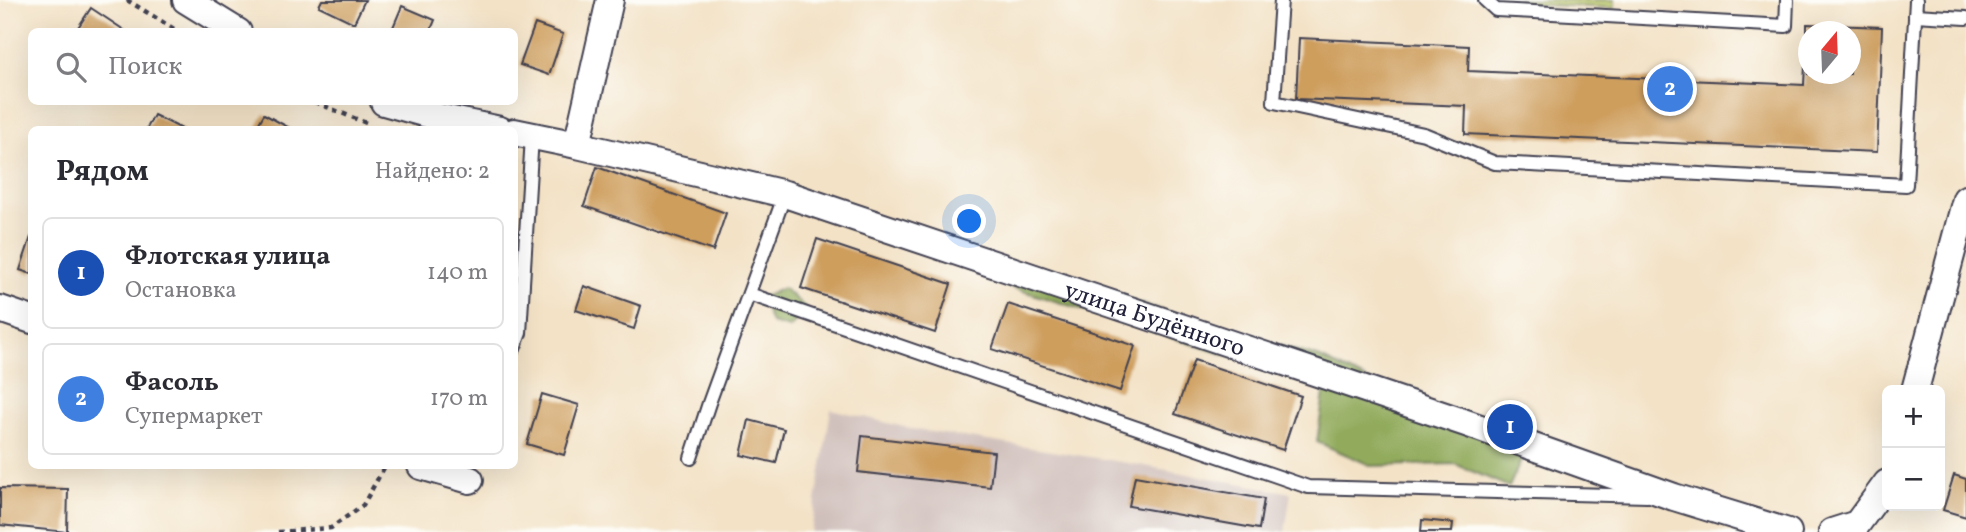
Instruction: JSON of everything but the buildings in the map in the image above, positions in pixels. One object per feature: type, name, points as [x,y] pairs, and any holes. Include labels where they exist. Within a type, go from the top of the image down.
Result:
[{"type":"street","points":[[186,0],[231,28]]},
{"type":"street","points":[[577,145],[610,0]]},
{"type":"street","points":[[395,105],[481,126]]},
{"type":"street","name":"улица Будённого","points":[[523,134],[785,194],[1466,423],[1674,497],[1788,532]]},
{"type":"street","points":[[1916,385],[1966,200]]},
{"type":"street","points":[[0,309],[28,319]]},
{"type":"street","points":[[443,469],[472,473]]},
{"type":"street","points":[[1832,532],[1857,524],[1882,490]]},
{"type":"lane","points":[[1281,0],[1275,102],[1424,134],[1495,163],[1906,185],[1916,0]]},
{"type":"lane","points":[[1485,0],[1496,10],[1786,26],[1787,0]]},
{"type":"lane","points":[[1915,15],[1966,18]]},
{"type":"lane","points":[[518,338],[523,134]]},
{"type":"lane","points":[[691,458],[785,194]]},
{"type":"lane","points":[[749,294],[1308,487],[1674,497]]},
{"type":"path","points":[[127,0],[172,28]]},
{"type":"path","points":[[322,105],[371,125]]},
{"type":"path","points":[[278,532],[331,528],[363,505],[383,469]]},
{"type":"shaded area","points":[[831,409],[912,429],[1134,464],[1291,493],[1285,532],[811,532]]},
{"type":"green space","points":[[1518,0],[1615,0],[1615,8],[1518,4]]},
{"type":"green space","points":[[1075,284],[1318,357],[1524,454],[1509,487],[1455,464],[1372,466],[1317,442],[1325,386],[1004,285]]},
{"type":"green space","points":[[783,288],[806,308],[790,328],[771,323],[761,298]]},
{"type":"place","name":"Фасоль","points":[[1670,89]]},
{"type":"place","name":"Флотская улица","points":[[1510,427]]}]
